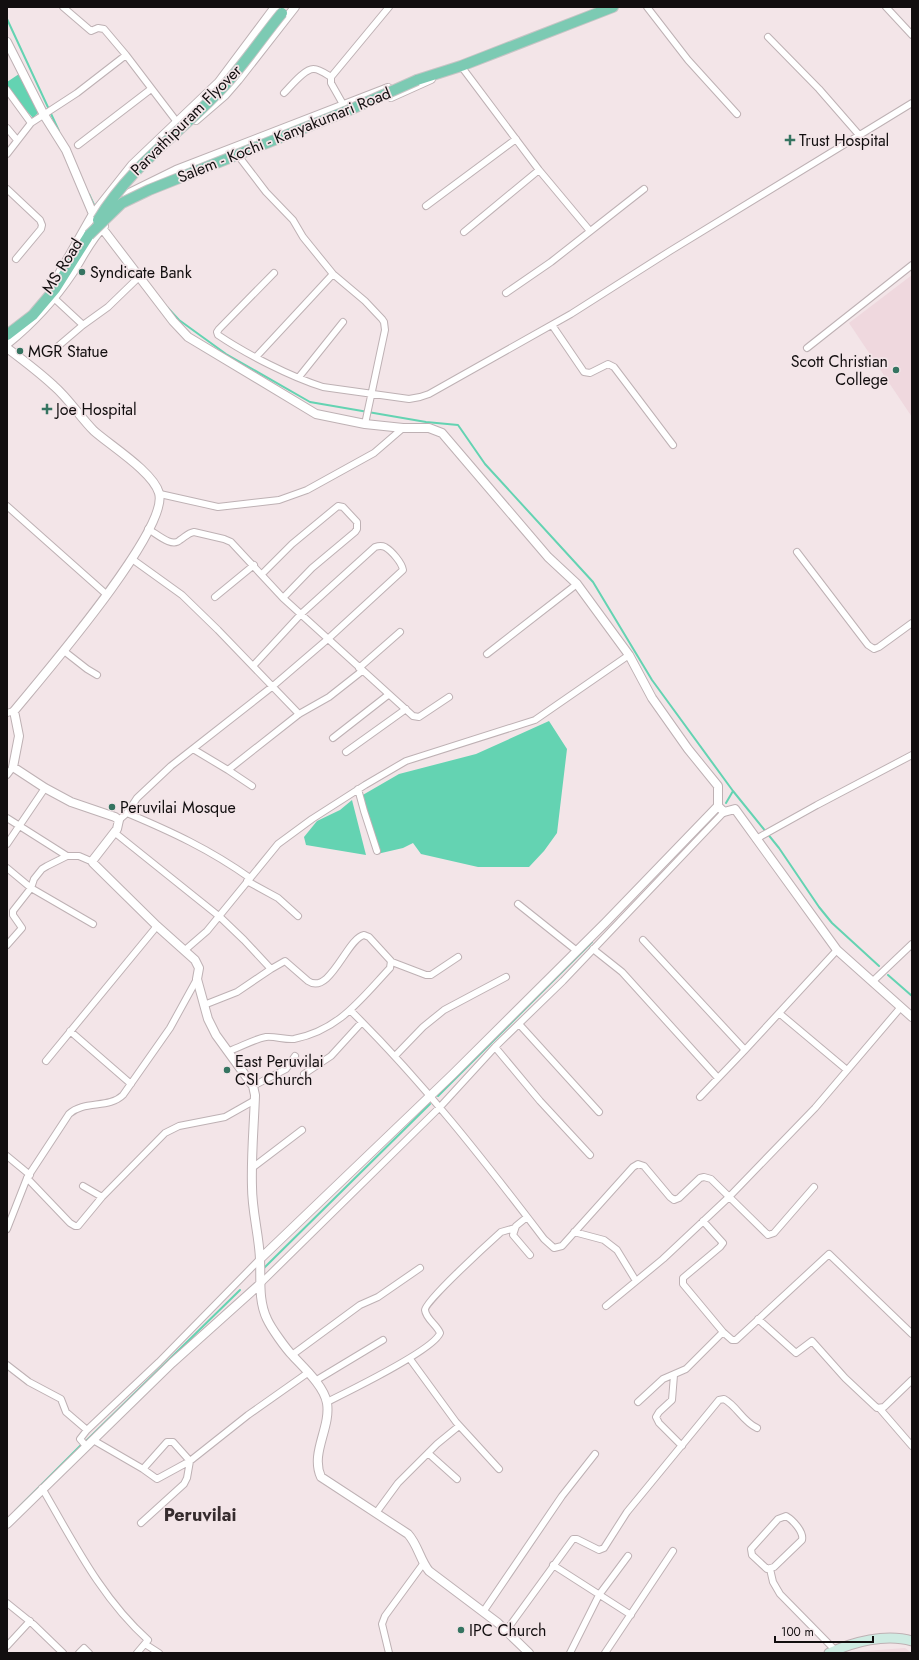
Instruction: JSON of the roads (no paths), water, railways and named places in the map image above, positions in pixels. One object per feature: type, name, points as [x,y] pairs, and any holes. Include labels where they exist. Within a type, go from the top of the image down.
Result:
[{"type":"highway","name":"Salem - Kochi - Kanyakumari Road","points":[[7,335],[33,315],[55,289],[89,235],[122,203],[149,190],[340,114],[417,80],[456,68],[598,10],[613,7]]},
{"type":"highway","name":"Parvathipuram Flyover","points":[[89,235],[128,178],[226,84],[281,9]]},
{"type":"main road","points":[[832,1652],[867,1640],[904,1638],[912,1641]]},
{"type":"street","points":[[63,7],[90,31],[98,28],[104,29],[126,55],[177,122]]},
{"type":"street","name":"MS Road","points":[[102,228],[117,199],[140,171],[224,95],[295,7]]},
{"type":"street","points":[[344,106],[332,83],[331,77],[389,7]]},
{"type":"street","points":[[647,7],[688,60],[737,114]]},
{"type":"street","points":[[886,7],[912,35]]},
{"type":"street","name":"MS Road","points":[[7,330],[30,312],[50,288],[94,214],[132,165],[219,82],[281,9]]},
{"type":"street","points":[[768,37],[819,88],[860,136]]},
{"type":"street","points":[[7,42],[66,150],[94,214],[102,228],[173,321],[188,337],[316,414],[366,420],[403,428],[429,428],[442,433],[548,557],[577,584],[629,655],[652,698],[688,749],[718,786],[718,806],[577,951],[260,1259],[159,1362],[87,1430],[80,1438],[86,1446]]},
{"type":"street","points":[[7,154],[32,123],[77,93],[126,55]]},
{"type":"street","points":[[284,93],[311,69],[316,68],[331,77]]},
{"type":"street","points":[[7,344],[34,320],[55,298],[102,228],[125,207],[151,192],[353,113],[427,82],[456,68],[516,139],[539,170],[590,231]]},
{"type":"street","name":"MS Road","points":[[94,214],[117,199],[176,170],[419,76],[456,68]]},
{"type":"street","points":[[78,145],[151,89]]},
{"type":"street","points":[[7,90],[32,123]]},
{"type":"street","points":[[274,273],[217,331],[219,336],[256,357],[323,387],[410,399],[420,397],[552,325],[912,103]]},
{"type":"street","points":[[7,128],[17,140]]},
{"type":"street","points":[[426,206],[516,139]]},
{"type":"street","points":[[240,158],[266,192],[293,220],[303,237],[333,274],[365,301],[384,322],[385,330],[366,420]]},
{"type":"street","points":[[464,232],[539,170]]},
{"type":"street","points":[[7,188],[40,220],[42,224],[41,229],[16,258]]},
{"type":"street","points":[[506,293],[590,231],[644,188]]},
{"type":"street","points":[[807,348],[912,265]]},
{"type":"street","points":[[256,357],[333,274]]},
{"type":"street","points":[[56,348],[83,325],[108,307],[139,277]]},
{"type":"street","points":[[55,298],[83,325]]},
{"type":"street","points":[[299,377],[343,322]]},
{"type":"street","points":[[552,325],[584,372],[590,373],[608,364],[614,367],[673,445]]},
{"type":"street","points":[[7,348],[55,386],[94,430],[156,484],[160,494],[160,502],[157,513],[132,559],[64,651],[10,712],[19,736],[13,767],[7,775]]},
{"type":"street","points":[[160,494],[218,507],[279,500],[307,490],[374,454],[403,428]]},
{"type":"street","points":[[7,506],[106,594]]},
{"type":"street","points":[[262,574],[292,544],[338,506],[343,507],[358,522],[357,529],[312,568],[283,598]]},
{"type":"street","points":[[148,529],[172,543],[178,542],[190,533],[194,532],[231,542],[254,565],[283,598],[388,695],[413,716],[419,717],[449,697]]},
{"type":"street","points":[[93,862],[114,832],[119,820],[127,813],[137,798],[172,766],[273,686],[328,638],[403,570],[401,565],[385,547],[375,547],[301,614],[253,666]]},
{"type":"street","points":[[797,552],[868,645],[874,649],[880,647],[912,623]]},
{"type":"street","points":[[132,559],[182,595],[299,714]]},
{"type":"street","points":[[215,597],[254,565]]},
{"type":"street","points":[[487,654],[577,584]]},
{"type":"street","points":[[228,770],[299,714],[329,697],[400,632]]},
{"type":"street","points":[[64,651],[87,669],[97,674]]},
{"type":"street","points":[[185,950],[207,932],[278,844],[312,819],[358,789],[406,761],[535,720],[629,655]]},
{"type":"street","points":[[333,738],[388,695]]},
{"type":"street","points":[[346,752],[406,709]]},
{"type":"street","points":[[193,749],[252,786]]},
{"type":"street","points":[[756,839],[816,805],[912,755]]},
{"type":"street","points":[[13,767],[45,788],[71,802],[115,817],[119,820]]},
{"type":"street","points":[[7,844],[45,788]]},
{"type":"street","points":[[358,789],[377,851]]},
{"type":"street","points":[[718,806],[724,812]]},
{"type":"street","points":[[7,1524],[42,1488],[172,1363],[260,1284],[440,1107],[495,1047],[593,949],[724,812],[735,809],[837,950],[912,1017]]},
{"type":"street","points":[[127,813],[192,841],[222,858],[248,880],[278,898],[298,916]]},
{"type":"street","points":[[7,818],[67,856]]},
{"type":"street","points":[[114,832],[220,917],[271,969]]},
{"type":"street","points":[[7,945],[22,928],[10,912],[31,888],[34,879],[42,869],[67,856],[79,856],[93,862],[157,926],[185,950],[198,964],[198,979],[208,1019],[216,1035],[253,1086],[255,1100],[252,1188],[260,1259],[261,1297],[267,1320],[292,1355],[309,1372],[327,1402],[327,1419],[317,1461],[318,1470],[322,1477],[330,1483],[408,1534],[414,1541],[423,1564],[429,1571],[506,1630],[529,1653]]},
{"type":"street","points":[[7,868],[31,888],[93,924]]},
{"type":"street","points":[[518,904],[577,951]]},
{"type":"street","points":[[46,1061],[157,926]]},
{"type":"street","points":[[204,1005],[237,992],[285,961],[312,984],[316,984],[331,974],[357,939],[364,935],[369,937],[392,962],[426,975],[430,975],[458,957]]},
{"type":"street","points":[[643,940],[745,1050]]},
{"type":"street","points":[[872,982],[912,944]]},
{"type":"street","points":[[593,949],[622,972],[718,1078]]},
{"type":"street","points":[[700,1097],[837,950]]},
{"type":"street","points":[[229,1052],[262,1038],[268,1037],[289,1039],[319,1032],[351,1011],[390,968],[392,962]]},
{"type":"street","points":[[395,1056],[423,1027],[444,1010],[506,977]]},
{"type":"street","points":[[7,1229],[29,1176],[63,1122],[73,1111],[85,1106],[116,1100],[124,1095],[130,1084],[170,1028],[198,979]]},
{"type":"street","points":[[606,1306],[663,1259],[729,1196],[815,1108],[901,1008]]},
{"type":"street","points":[[351,1011],[395,1056],[430,1095],[494,1172],[544,1239],[554,1248],[562,1246],[633,1167],[638,1164],[644,1166],[674,1200],[679,1198],[700,1178],[711,1178],[765,1233],[771,1235],[814,1187]]},
{"type":"street","points":[[779,1013],[847,1070]]},
{"type":"street","points":[[304,1074],[331,1056],[362,1022]]},
{"type":"street","points":[[519,1024],[599,1112]]},
{"type":"street","points":[[70,1031],[130,1084]]},
{"type":"street","points":[[495,1047],[540,1101],[590,1155]]},
{"type":"street","points":[[253,1086],[286,1069],[295,1056]]},
{"type":"street","points":[[7,1156],[29,1176],[70,1223],[75,1226],[81,1223],[102,1197],[165,1133],[179,1126],[225,1117],[255,1100]]},
{"type":"street","points":[[252,1168],[302,1130]]},
{"type":"street","points":[[83,1186],[102,1197]]},
{"type":"street","points":[[528,1217],[516,1226],[513,1235],[530,1255]]},
{"type":"street","points":[[703,1222],[723,1243],[682,1281],[684,1286],[723,1332],[732,1340],[736,1340],[829,1254],[912,1334]]},
{"type":"street","points":[[327,1402],[410,1359],[436,1340],[440,1333],[425,1312],[426,1306],[501,1232],[515,1228]]},
{"type":"street","points":[[574,1232],[604,1240],[617,1250],[636,1281]]},
{"type":"street","points":[[292,1355],[360,1305],[378,1297],[420,1268]]},
{"type":"street","points":[[758,1319],[796,1353],[812,1341],[845,1378],[877,1408],[880,1409],[912,1446]]},
{"type":"street","points":[[638,1402],[663,1379],[686,1369],[723,1332]]},
{"type":"street","points":[[315,1381],[382,1340]]},
{"type":"street","points":[[410,1359],[459,1426],[499,1469]]},
{"type":"street","points":[[7,1365],[29,1382],[61,1399],[66,1412],[87,1430]]},
{"type":"street","points":[[93,1440],[143,1469],[157,1479],[195,1459],[248,1415],[309,1372]]},
{"type":"street","points":[[674,1375],[672,1400],[659,1412],[656,1417],[659,1423],[682,1446]]},
{"type":"street","points":[[880,1409],[884,1407],[912,1380]]},
{"type":"street","points":[[506,1630],[575,1538],[599,1550],[604,1548],[627,1512],[722,1399],[732,1404],[749,1423],[757,1428]]},
{"type":"street","points":[[376,1513],[398,1483],[428,1453],[459,1426]]},
{"type":"street","points":[[143,1469],[167,1442],[173,1442],[190,1461]]},
{"type":"street","points":[[428,1453],[457,1480]]},
{"type":"street","points":[[483,1612],[562,1496],[595,1454]]},
{"type":"street","points":[[141,1523],[184,1484],[187,1478],[190,1461]]},
{"type":"street","points":[[42,1488],[84,1561],[109,1598],[137,1630],[148,1640],[137,1653]]},
{"type":"street","points":[[786,1516],[790,1518],[801,1532],[803,1536],[802,1540],[770,1569],[763,1566],[752,1555],[751,1549],[778,1519],[786,1516]]},
{"type":"street","points":[[605,1653],[673,1551]]},
{"type":"street","points":[[570,1653],[599,1595],[628,1556]]},
{"type":"street","points":[[388,1653],[382,1624],[385,1616],[423,1564]]},
{"type":"street","points":[[554,1565],[631,1615]]},
{"type":"street","points":[[770,1569],[773,1582],[780,1594],[832,1652]]},
{"type":"street","points":[[7,1603],[30,1621],[64,1653]]},
{"type":"street","points":[[7,1646],[30,1621]]},
{"type":"street","points":[[144,1644],[159,1653]]},
{"type":"street","points":[[79,1653],[84,1648],[89,1653]]},
{"type":"waterway","points":[[7,19],[59,131]]},
{"type":"waterway","points":[[89,194],[95,207]]},
{"type":"waterway","points":[[167,307],[179,320],[226,354],[310,402],[426,422],[458,425],[485,464],[593,582],[652,680],[733,791],[779,848],[819,907],[832,923],[879,966]]},
{"type":"waterway","points":[[726,803],[733,791]]},
{"type":"waterway","points":[[438,1096],[592,942]]},
{"type":"waterway","points":[[888,975],[912,996]]},
{"type":"waterway","points":[[263,1269],[430,1104]]},
{"type":"waterway","points":[[86,1441],[240,1290]]},
{"type":"waterway","points":[[15,1511],[82,1444]]},
{"type":"place","name":"Trust Hospital","points":[[790,140]]},
{"type":"place","name":"Syndicate Bank","points":[[82,272]]},
{"type":"place","name":"MGR Statue","points":[[20,351]]},
{"type":"place","name":"Scott Christian College","points":[[896,370]]},
{"type":"place","name":"Joe Hospital","points":[[47,409]]},
{"type":"place","name":"Peruvilai Mosque","points":[[112,807]]},
{"type":"place","name":"East Peruvilai CSI Church","points":[[227,1070]]},
{"type":"place","name":"IPC Church","points":[[461,1630]]},
{"type":"district","name":"Peruvilai","points":[[200,1515]]}]
